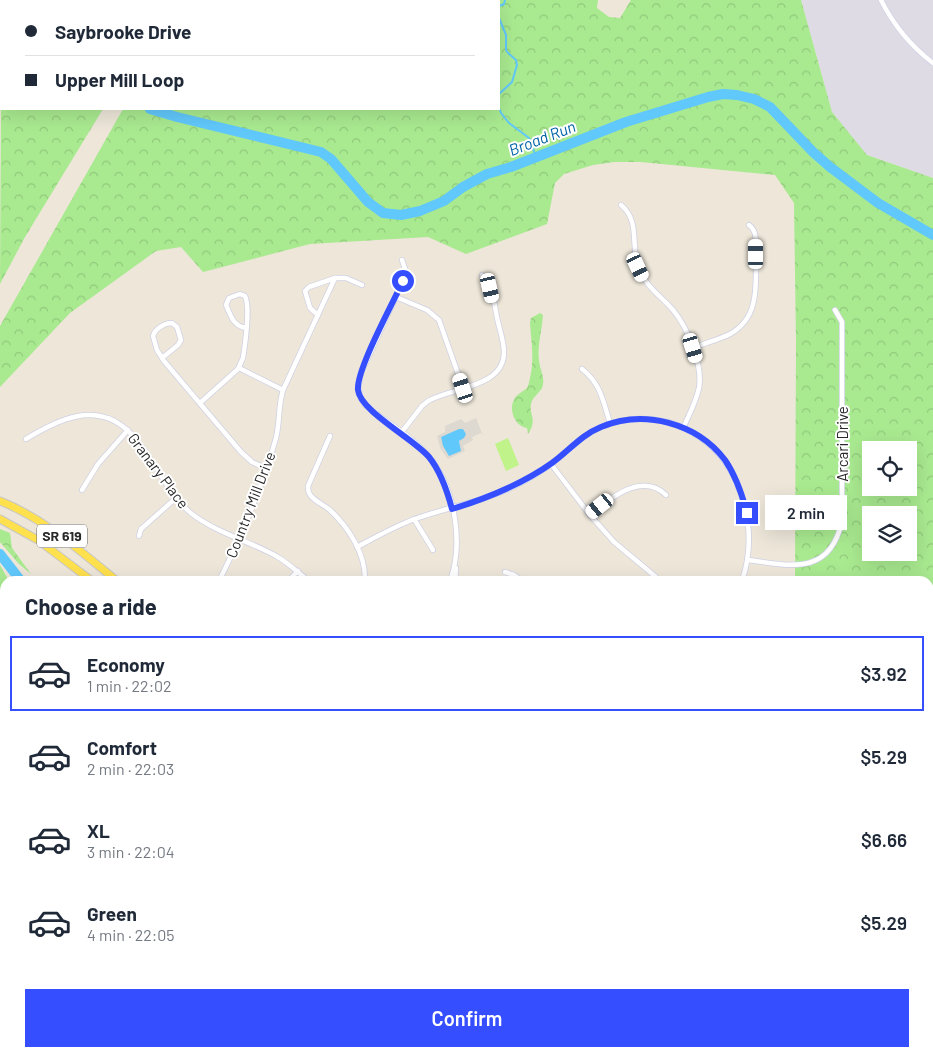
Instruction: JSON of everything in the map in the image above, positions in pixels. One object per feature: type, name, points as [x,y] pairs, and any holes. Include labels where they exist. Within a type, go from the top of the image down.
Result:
[{"type":"main road","name":"SR 619","points":[[0,501],[26,514],[63,538],[111,576]]},
{"type":"main road","name":"SR 619","points":[[0,519],[38,540],[85,576]]},
{"type":"street","points":[[881,0],[893,21],[906,38],[933,63]]},
{"type":"street","points":[[621,204],[633,222],[636,261],[642,276],[653,291],[678,316],[693,348],[700,370],[700,381],[696,399],[683,428]]},
{"type":"street","points":[[693,348],[728,335],[740,327],[750,315],[756,292],[755,234],[749,225]]},
{"type":"street","points":[[402,260],[404,275],[396,297],[361,373],[358,389],[360,397],[366,406],[420,448],[439,471],[452,509],[456,534],[455,576]]},
{"type":"street","points":[[401,433],[428,401],[492,377],[501,366],[504,355],[490,288],[482,275]]},
{"type":"street","points":[[318,315],[310,308],[305,291],[309,287],[335,278],[346,278],[362,285]]},
{"type":"street","name":"Country Mill Drive","points":[[221,576],[239,539],[267,469],[279,422],[279,406],[283,390],[335,278]]},
{"type":"street","points":[[200,403],[239,368],[243,358],[246,328],[248,302],[245,296],[240,294],[229,298],[226,305],[236,325],[246,328]]},
{"type":"street","points":[[396,297],[427,310],[439,320],[463,388]]},
{"type":"street","name":"Arcari Drive","points":[[748,560],[801,566],[825,555],[834,545],[840,533],[842,521],[842,322],[835,310]]},
{"type":"street","points":[[162,358],[178,345],[181,340],[177,327],[172,323],[166,323],[155,331],[152,336],[162,358],[246,457],[267,469]]},
{"type":"street","points":[[239,368],[283,390]]},
{"type":"street","points":[[582,368],[599,388],[610,423]]},
{"type":"street","name":"Granary Place","points":[[26,439],[51,424],[76,416],[107,418],[128,430],[143,448],[176,498],[190,512],[201,520],[276,556],[304,576]]},
{"type":"street","points":[[357,547],[414,519],[487,498],[518,484],[551,464],[581,438],[610,423],[632,419],[648,419],[664,421],[696,435],[714,448],[732,472],[747,513],[748,560],[743,576]]},
{"type":"street","points":[[82,490],[98,464],[128,430]]},
{"type":"street","points":[[330,436],[308,486],[308,490],[311,496],[337,518],[357,547],[364,563],[365,576]]},
{"type":"street","points":[[551,464],[590,514],[622,550],[655,576]]},
{"type":"street","points":[[590,514],[610,498],[632,488],[647,486],[666,495]]},
{"type":"street","points":[[139,536],[141,529],[176,498]]},
{"type":"street","points":[[414,519],[433,550]]},
{"type":"street","points":[[451,576],[455,559]]},
{"type":"street","points":[[293,576],[298,571]]},
{"type":"street","points":[[506,572],[516,576]]},
{"type":"shaded area","points":[[801,0],[933,0],[933,178],[867,155],[832,112]]},
{"type":"shaded area","points":[[476,418],[483,436],[481,433],[472,437],[473,440],[463,446],[465,451],[448,459],[440,448],[437,436],[445,432],[445,426],[461,419],[465,423]]},
{"type":"green space","points":[[500,0],[598,0],[597,8],[609,17],[620,18],[631,0],[801,0],[832,112],[867,155],[933,178],[933,576],[795,576],[796,341],[794,203],[775,175],[641,162],[614,162],[593,165],[564,174],[555,183],[547,224],[466,254],[428,237],[310,244],[203,272],[181,247],[156,251],[70,313],[0,387],[0,326],[122,110],[500,110]]},
{"type":"green space","points":[[1,110],[102,110],[25,237],[0,284]]},
{"type":"green space","points":[[540,313],[543,315],[539,355],[543,385],[532,402],[533,421],[528,434],[527,428],[522,427],[516,420],[512,407],[516,396],[527,388],[528,385],[532,361],[530,323],[531,318]]},
{"type":"green space","points":[[508,438],[519,465],[506,471],[495,444]]},
{"type":"green space","points":[[0,529],[10,533],[12,548],[31,574],[19,564],[0,542]]},
{"type":"green space","points":[[0,565],[6,576],[0,576]]},
{"type":"water","points":[[463,429],[466,434],[459,441],[461,451],[449,456],[443,446],[441,437]]},
{"type":"waterway","points":[[500,6],[504,4],[505,0]]},
{"type":"waterway","points":[[500,20],[506,35],[506,50],[516,60],[517,65],[512,82],[500,93]]},
{"type":"waterway","name":"Broad Run","points":[[153,110],[321,152],[331,159],[368,202],[383,213],[401,215],[420,211],[444,201],[463,187],[487,174],[511,167],[626,122],[708,97],[723,94],[737,95],[754,99],[770,107],[830,167],[878,203],[933,235]]},
{"type":"waterway","points":[[500,110],[509,123],[529,138],[536,157]]},
{"type":"waterway","name":"Broad Run","points":[[0,554],[17,576]]},
{"type":"route","points":[[403,281],[361,373],[358,392],[366,406],[414,442],[428,456],[439,471],[452,509],[487,498],[524,481],[558,459],[581,438],[599,428],[610,423],[642,419],[671,423],[696,435],[714,448],[732,472],[744,500],[747,513]]}]
